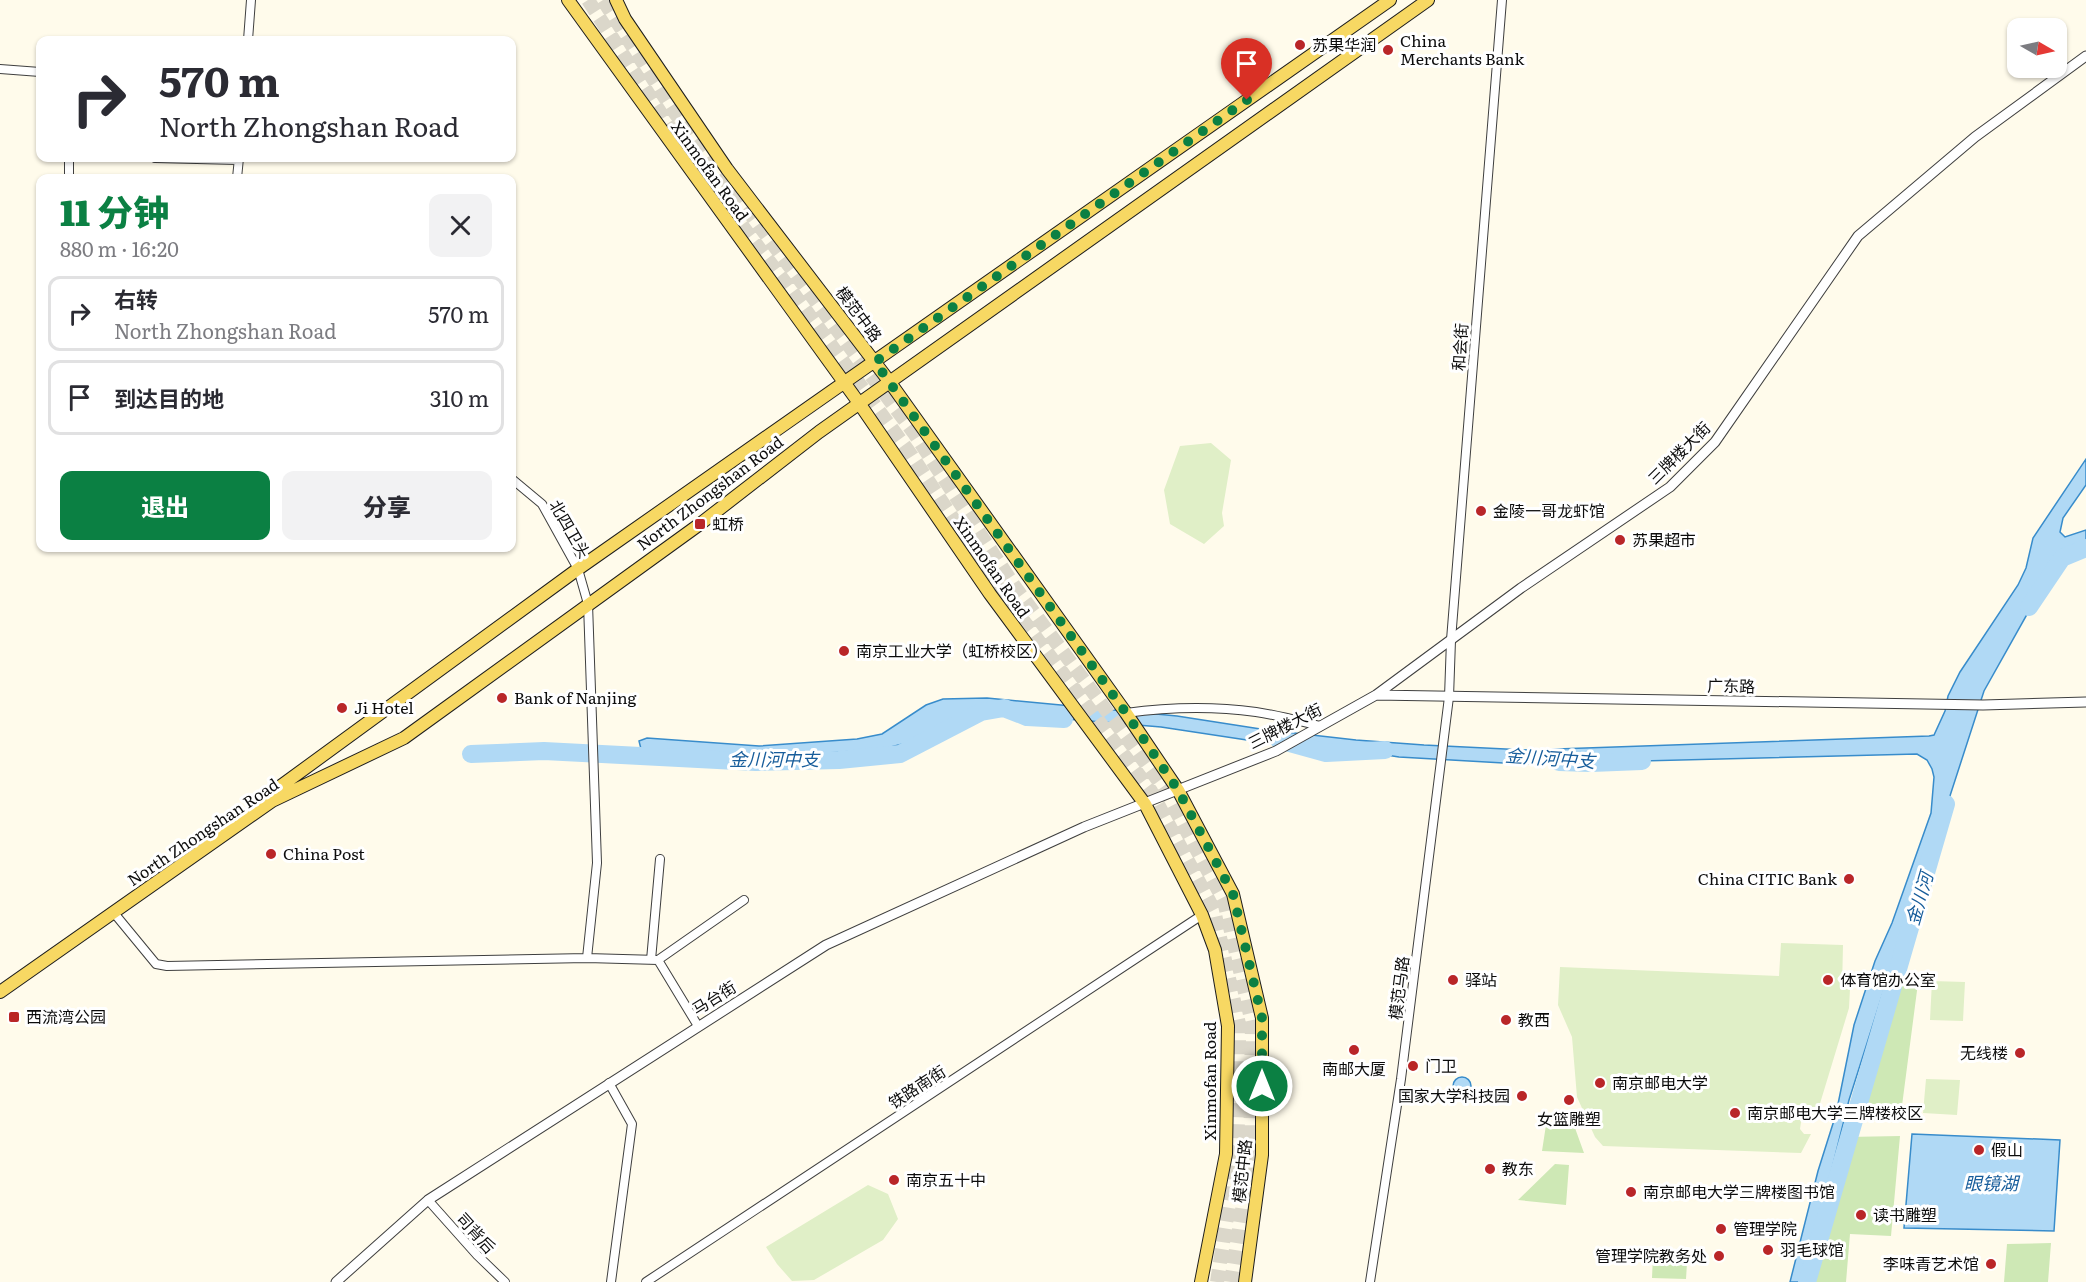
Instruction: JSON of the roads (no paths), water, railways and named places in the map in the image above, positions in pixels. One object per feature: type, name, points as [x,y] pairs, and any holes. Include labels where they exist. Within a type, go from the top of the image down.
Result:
[{"type":"main road","name":"Xinmofan Road","points":[[568,0],[859,404],[990,594],[1145,804],[1202,915],[1215,950],[1228,1026],[1226,1154],[1201,1282]]},
{"type":"main road","name":"模范中路","points":[[616,0],[625,19],[727,169],[890,381],[1126,713],[1178,790],[1233,894],[1262,1018],[1262,1155],[1245,1282]]},
{"type":"main road","name":"North Zhongshan Road","points":[[0,983],[268,796],[578,568],[1390,0]]},
{"type":"main road","name":"North Zhongshan Road","points":[[0,992],[272,801],[404,738],[700,524],[819,432],[1428,0]]},
{"type":"street","points":[[248,36],[251,0]]},
{"type":"street","name":"和会街","points":[[1449,697],[1451,640],[1502,0]]},
{"type":"street","name":"三牌楼大街","points":[[1145,804],[1276,751],[1376,695],[1521,588],[1670,487],[1715,442],[1858,236],[1975,137],[2086,56]]},
{"type":"street","points":[[0,69],[36,72]]},
{"type":"street","name":"北四卫头","points":[[516,482],[542,504],[578,568],[588,604],[597,863],[587,958]]},
{"type":"street","name":"广东路","points":[[1376,695],[1940,705],[2086,702]]},
{"type":"street","name":"模范马路","points":[[1370,1282],[1401,1079],[1449,697]]},
{"type":"street","points":[[1126,713],[1157,709],[1222,708],[1259,712],[1320,726]]},
{"type":"street","name":"马台街","points":[[336,1282],[428,1200],[826,945],[1084,827],[1145,804]]},
{"type":"street","points":[[660,859],[655,960],[698,1026]]},
{"type":"street","points":[[114,913],[156,964],[167,966],[587,958],[655,960],[744,900]]},
{"type":"street","name":"铁路南街","points":[[646,1282],[1202,915]]},
{"type":"street","points":[[609,1083],[632,1124],[611,1282]]},
{"type":"street","name":"司背后","points":[[428,1200],[477,1255],[506,1282]]},
{"type":"water","points":[[2086,459],[2086,485],[2063,518],[2060,532],[2065,537],[2086,530],[2086,554],[2053,568],[1984,691],[1936,839],[1917,886],[1849,1100],[1804,1282],[1790,1282],[1818,1171],[1836,1114],[1854,1025],[1875,961],[1892,923],[1931,813],[1934,777],[1927,760],[1917,754],[1521,764],[1399,757],[1260,742],[1161,727],[996,713],[962,720],[918,740],[883,749],[772,757],[680,754],[641,749],[639,741],[647,738],[759,746],[857,739],[882,734],[926,705],[943,699],[987,698],[1177,716],[1267,730],[1356,740],[1528,750],[1929,736],[1934,735],[1945,711],[1948,696],[1960,672],[2018,585],[2026,568],[2033,538]]},
{"type":"water","points":[[1462,1077],[1468,1080],[1471,1086],[1468,1092],[1462,1095],[1456,1092],[1453,1086],[1456,1080]]},
{"type":"water","name":"眼镜湖","points":[[1912,1134],[2060,1140],[2054,1231],[1904,1228]]},
{"type":"waterway","name":"金川河","points":[[2029,607],[2062,558],[2086,548]]},
{"type":"waterway","name":"金川河中支","points":[[471,754],[544,751],[756,762],[839,760],[900,754],[981,712],[1004,708],[1027,717],[1064,719]]},
{"type":"waterway","name":"金川河中支","points":[[1279,740],[1326,753],[1385,750]]},
{"type":"waterway","name":"金川河中支","points":[[1559,762],[1642,761]]},
{"type":"waterway","name":"金川河","points":[[1807,1282],[1946,804]]},
{"type":"tunnel","points":[[588,0],[684,149],[791,290],[912,456],[996,584],[1151,791],[1214,910],[1239,1024],[1237,1151],[1217,1282]]},
{"type":"tunnel","points":[[603,0],[672,109],[914,433],[1015,587],[1163,787],[1224,901],[1252,1023],[1250,1158],[1231,1282]]},
{"type":"place","name":"苏果华润","points":[[1300,45]]},
{"type":"place","name":"China Merchants Bank","points":[[1388,50]]},
{"type":"place","name":"金陵一哥龙虾馆","points":[[1481,511]]},
{"type":"place","name":"虹桥","points":[[700,524]]},
{"type":"place","name":"苏果超市","points":[[1620,540]]},
{"type":"place","name":"南京工业大学（虹桥校区）","points":[[844,651]]},
{"type":"place","name":"Bank of Nanjing","points":[[502,698]]},
{"type":"place","name":"Ji Hotel","points":[[342,708]]},
{"type":"place","name":"China Post","points":[[271,854]]},
{"type":"place","name":"China CITIC Bank","points":[[1849,879]]},
{"type":"place","name":"驿站","points":[[1453,980]]},
{"type":"place","name":"体育馆办公室","points":[[1828,980]]},
{"type":"place","name":"西流湾公园","points":[[14,1017]]},
{"type":"place","name":"教西","points":[[1506,1020]]},
{"type":"place","name":"南邮大厦","points":[[1354,1050]]},
{"type":"place","name":"无线楼","points":[[2020,1053]]},
{"type":"place","name":"门卫","points":[[1413,1066]]},
{"type":"place","name":"南京邮电大学","points":[[1600,1083]]},
{"type":"place","name":"国家大学科技园","points":[[1522,1096]]},
{"type":"place","name":"女篮雕塑","points":[[1569,1100]]},
{"type":"place","name":"南京邮电大学三牌楼校区","points":[[1735,1113]]},
{"type":"place","name":"假山","points":[[1979,1150]]},
{"type":"place","name":"教东","points":[[1490,1169]]},
{"type":"place","name":"南京五十中","points":[[894,1180]]},
{"type":"place","name":"南京邮电大学三牌楼图书馆","points":[[1631,1192]]},
{"type":"place","name":"读书雕塑","points":[[1861,1215]]},
{"type":"place","name":"管理学院","points":[[1721,1229]]},
{"type":"place","name":"羽毛球馆","points":[[1768,1250]]},
{"type":"place","name":"管理学院教务处","points":[[1719,1256]]},
{"type":"place","name":"李味青艺术馆","points":[[1991,1264]]}]
